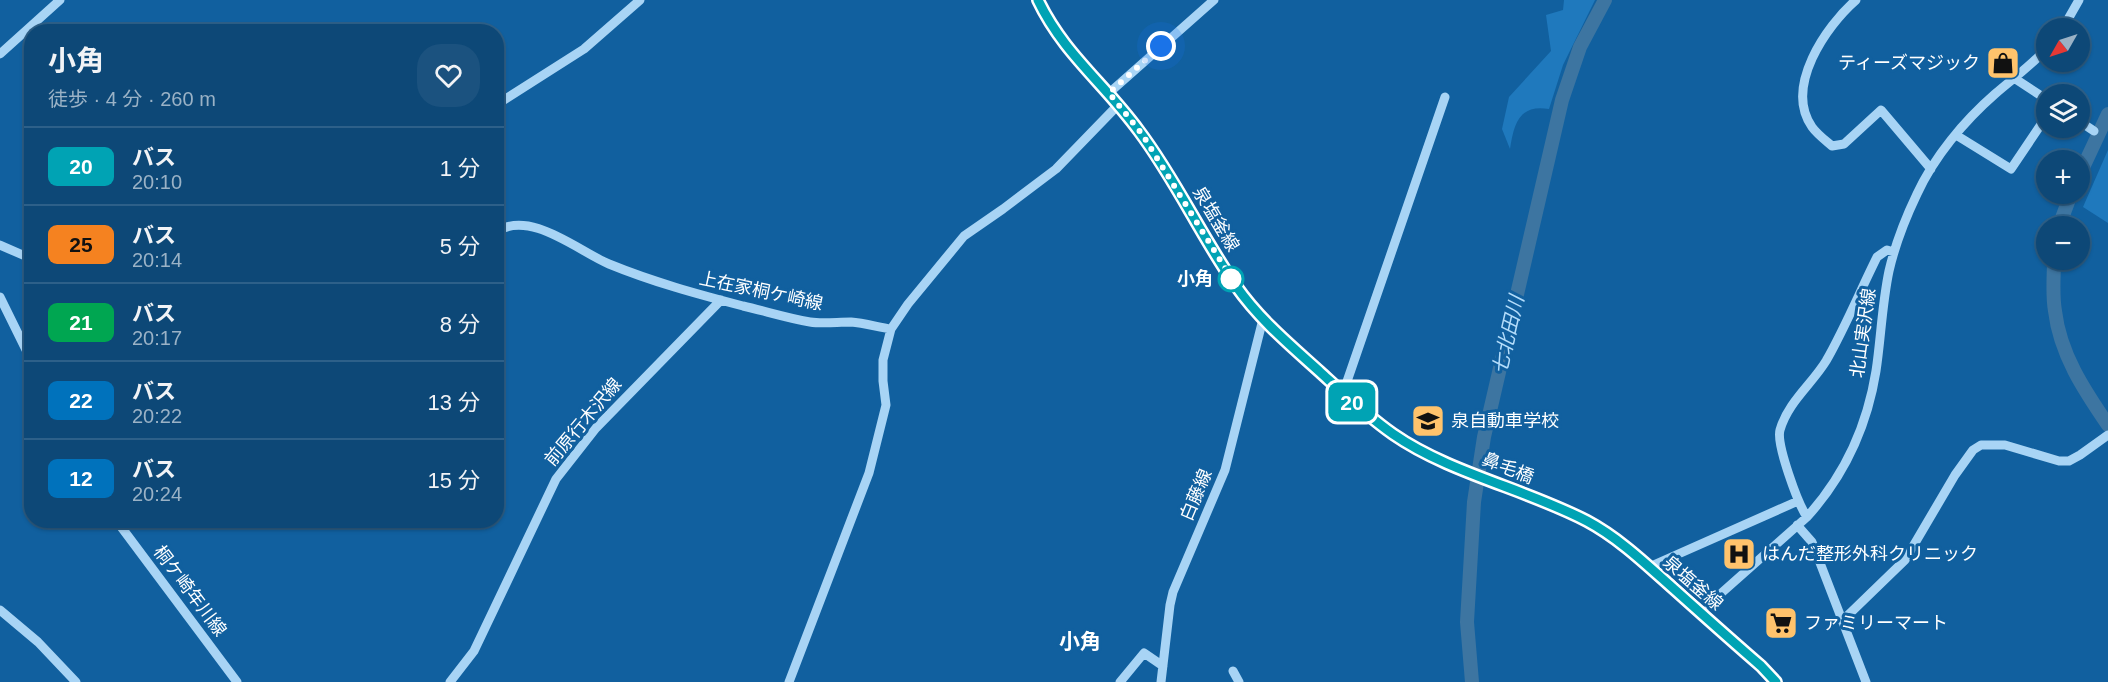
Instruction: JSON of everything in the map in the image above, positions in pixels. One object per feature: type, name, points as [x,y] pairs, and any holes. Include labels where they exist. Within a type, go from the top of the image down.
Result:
[{"type":"main road","name":"泉塩釜線","points":[[1038,0],[1050,25],[1064,45],[1119,104],[1142,134],[1235,284],[1263,320],[1343,393],[1394,435],[1455,466]]},
{"type":"main road","name":"鼻毛橋","points":[[1455,466],[1547,504]]},
{"type":"main road","name":"泉塩釜線","points":[[1547,504],[1587,521],[1607,533],[1649,567],[1776,682]]},
{"type":"street","points":[[33,24],[60,0]]},
{"type":"street","points":[[504,100],[584,49],[640,0]]},
{"type":"street","points":[[1109,93],[1214,0]]},
{"type":"street","points":[[1856,0],[1846,8],[1830,28],[1808,68],[1803,93],[1805,112],[1811,126],[1832,146],[1844,144],[1881,110],[1931,169]]},
{"type":"street","points":[[2069,18],[2079,0]]},
{"type":"street","points":[[0,54],[24,32]]},
{"type":"street","name":"北山実沢線","points":[[1700,612],[1807,517],[1841,472],[1862,428],[1876,371],[1882,311],[1894,252],[1918,192],[1931,169],[1956,135],[1980,109],[2036,58]]},
{"type":"street","points":[[2014,78],[2036,92]]},
{"type":"street","points":[[1343,393],[1445,97]]},
{"type":"street","points":[[789,682],[869,473],[886,405],[883,360],[891,329],[908,304],[964,236],[1056,169],[1119,104]]},
{"type":"street","points":[[2090,129],[2094,131]]},
{"type":"street","points":[[1956,135],[2011,170],[2036,132]]},
{"type":"street","name":"上在家桐ケ崎線","points":[[504,227],[516,224],[530,226],[558,236],[596,259],[643,278],[721,300],[813,323],[852,322],[891,329]]},
{"type":"street","points":[[0,245],[24,256]]},
{"type":"street","points":[[1807,517],[1798,501],[1782,451],[1779,431],[1792,405],[1825,362],[1877,257],[1887,250],[1894,252]]},
{"type":"street","points":[[0,297],[24,346]]},
{"type":"street","name":"前原行木沢線","points":[[450,682],[474,651],[556,479],[596,428],[721,300]]},
{"type":"street","name":"白藤線","points":[[1161,682],[1173,592],[1225,470],[1263,320]]},
{"type":"street","points":[[1842,621],[1905,560],[1955,474],[1973,450],[1981,445],[2005,445],[2059,461],[2069,461],[2108,435]]},
{"type":"street","points":[[1649,567],[1798,501]]},
{"type":"street","points":[[1797,525],[1812,542],[1866,682]]},
{"type":"street","name":"桐ケ崎年川線","points":[[122,528],[237,682]]},
{"type":"street","points":[[0,610],[38,642],[76,682]]},
{"type":"street","points":[[1120,682],[1144,653],[1163,666]]},
{"type":"street","points":[[1233,671],[1239,682]]},
{"type":"shaded area","points":[[1564,0],[1595,0],[1563,65],[1549,109],[1531,110],[1520,118],[1516,124],[1510,149],[1502,129],[1509,97],[1551,51],[1546,15],[1563,10]]},
{"type":"shaded area","points":[[2108,150],[2108,223],[2083,207],[2084,204],[2090,204],[2090,191]]},
{"type":"waterway","name":"七北田川","points":[[1472,682],[1467,622],[1474,502],[1484,437],[1562,100],[1580,47],[1605,0]]},
{"type":"waterway","points":[[2090,152],[2108,114]]},
{"type":"waterway","points":[[2063,216],[2067,204]]},
{"type":"waterway","points":[[2054,270],[2054,305],[2062,342],[2074,371],[2108,425]]},
{"type":"bus line","name":"20","points":[[1038,0],[1050,25],[1064,45],[1119,104],[1142,134],[1235,284],[1263,320],[1282,338],[1360,409],[1394,435],[1432,456],[1564,510],[1607,533],[1649,567],[1776,682]]},
{"type":"place","name":"ティーズマジック","points":[[2003,63]]},
{"type":"place","name":"小角","points":[[1231,279]]},
{"type":"place","name":"泉自動車学校","points":[[1428,421]]},
{"type":"place","name":"はんだ整形外科クリニック","points":[[1739,554]]},
{"type":"place","name":"ファミリーマート","points":[[1781,623]]},
{"type":"district","name":"小角","points":[[1080,641]]},
{"type":"route","points":[[1161,46],[1109,93],[1142,134],[1235,284],[1231,279]]}]
